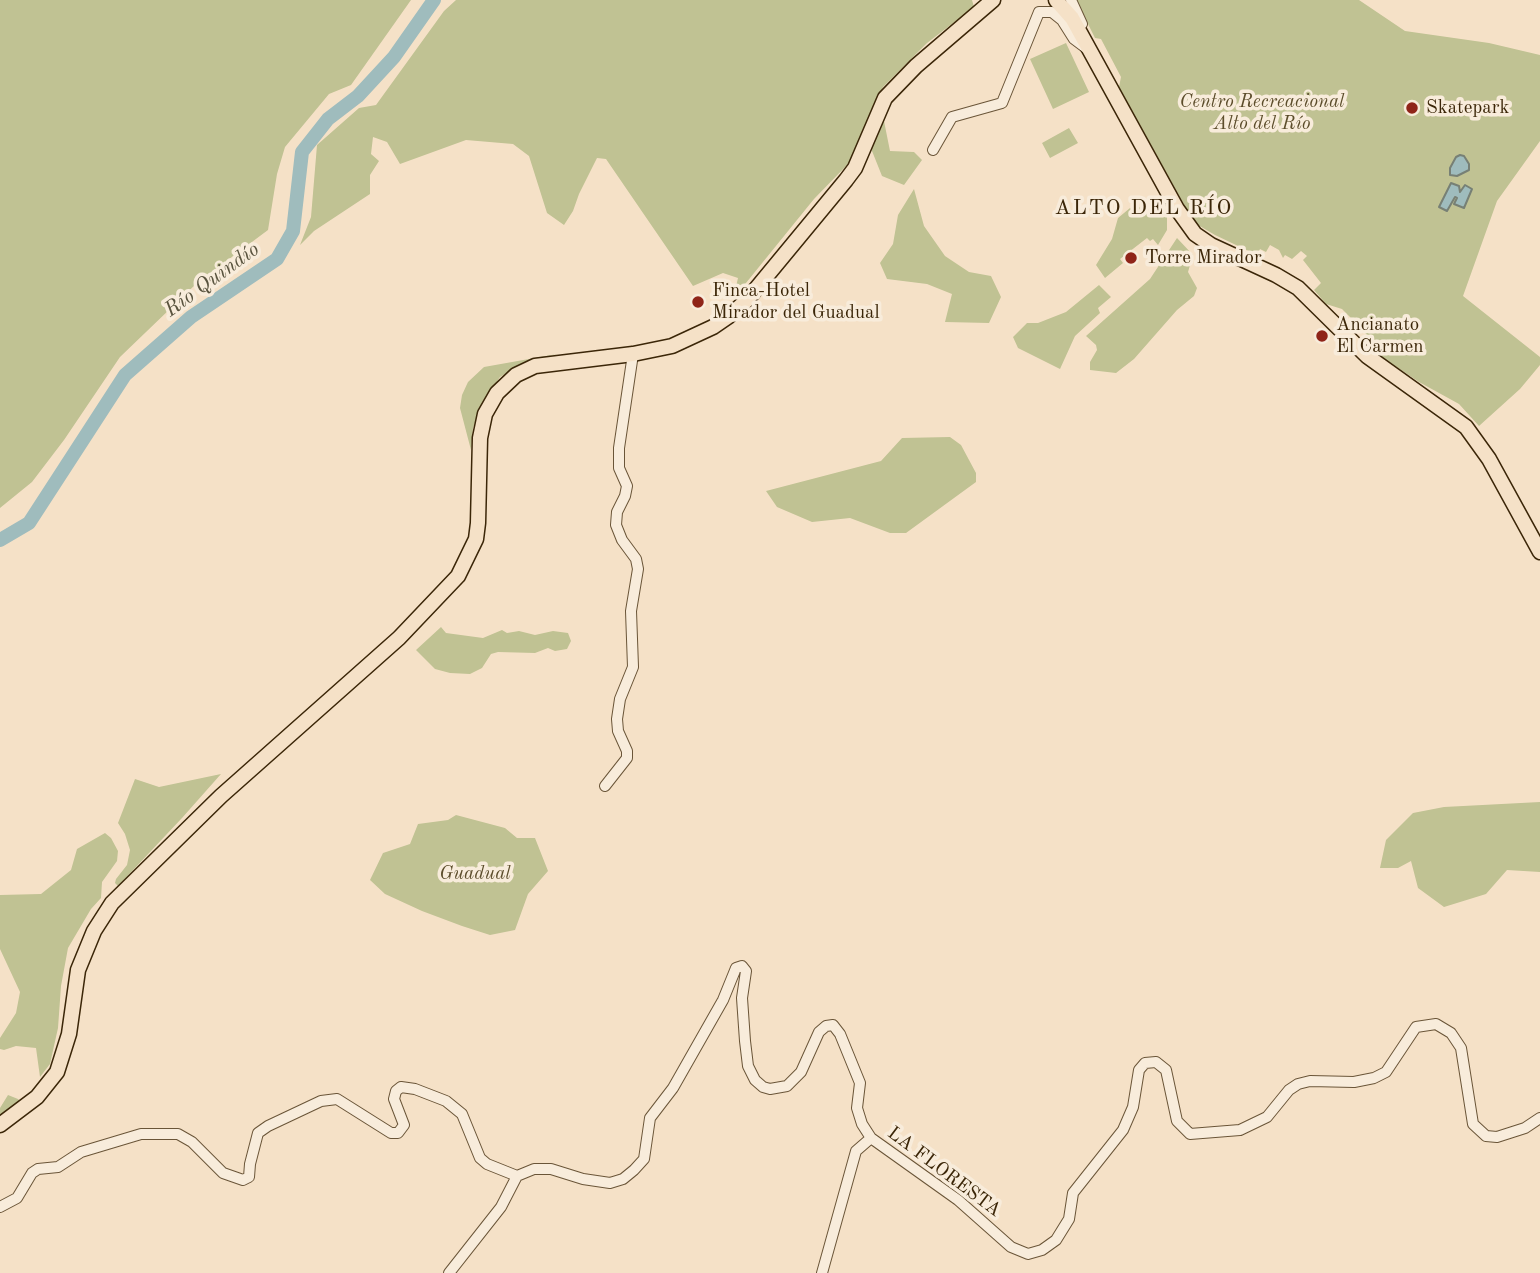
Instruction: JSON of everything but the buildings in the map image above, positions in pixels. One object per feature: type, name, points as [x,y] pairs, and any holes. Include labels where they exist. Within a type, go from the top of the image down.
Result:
[{"type":"main road","points":[[1056,0],[1067,10],[1177,209],[1195,233],[1211,245],[1298,288],[1367,356],[1466,428],[1489,459],[1540,552]]},
{"type":"main road","points":[[0,1125],[37,1097],[57,1072],[69,1034],[78,970],[94,931],[112,903],[144,869],[240,779],[399,638],[458,576],[476,539],[482,426],[497,393],[516,375],[535,366],[634,354],[686,341],[713,327],[746,301],[855,168],[885,99],[900,81],[987,3]]},
{"type":"street","points":[[1071,0],[1118,104]]},
{"type":"street","points":[[933,150],[952,117],[1002,103],[1039,12],[1052,12],[1062,20],[1074,39],[1089,50]]},
{"type":"street","points":[[605,786],[627,758],[617,719],[620,699],[633,667],[631,611],[638,569],[635,559],[622,540],[617,525],[617,512],[625,496],[626,486],[619,468],[620,448],[634,354]]},
{"type":"street","name":"LA FLORESTA","points":[[517,1176],[534,1170],[551,1169],[583,1179],[610,1183],[623,1179],[634,1170],[643,1158],[650,1118],[673,1088],[723,1000],[736,968],[742,966],[746,968],[742,998],[751,1075],[763,1087],[779,1089],[788,1086],[801,1072],[819,1032],[826,1026],[833,1026],[841,1034],[860,1083],[857,1108],[862,1124],[871,1138],[958,1200],[1011,1247],[1028,1254],[1042,1250],[1056,1240],[1069,1219],[1073,1193],[1123,1130],[1133,1107],[1139,1070],[1146,1063],[1156,1062],[1166,1070],[1177,1121],[1190,1134],[1240,1130],[1267,1117],[1289,1090],[1298,1084],[1310,1081],[1354,1082],[1374,1078],[1386,1072],[1416,1027],[1436,1024],[1451,1033],[1461,1048],[1473,1124],[1486,1136],[1497,1137],[1525,1128],[1540,1118]]},
{"type":"street","points":[[0,1207],[18,1198],[32,1173],[38,1169],[58,1167],[81,1152],[141,1135],[178,1134],[192,1142],[223,1173],[243,1180],[249,1177],[258,1133],[268,1126],[321,1101],[337,1099],[391,1133],[398,1133],[404,1125],[394,1099],[396,1091],[401,1087],[415,1089],[446,1101],[462,1114],[480,1158],[487,1164],[517,1176],[501,1207],[449,1273]]},
{"type":"street","points":[[822,1273],[839,1203],[856,1151],[871,1138]]},
{"type":"green space","points":[[0,0],[411,0],[351,85],[329,94],[285,147],[277,174],[268,230],[197,283],[120,357],[32,482],[0,508]]},
{"type":"green space","points":[[456,0],[972,0],[974,7],[927,43],[883,87],[849,163],[814,199],[733,299],[738,278],[723,273],[693,286],[606,159],[597,158],[564,225],[547,213],[529,156],[513,144],[466,140],[400,164],[387,142],[373,137],[371,154],[379,161],[370,175],[370,194],[314,231],[300,245],[311,217],[317,145],[359,108],[376,105],[444,11]]},
{"type":"green space","name":"Centro Recreacional Alto del Río","points":[[1076,0],[1359,0],[1405,31],[1489,43],[1540,55],[1540,141],[1497,201],[1463,296],[1540,357],[1540,365],[1520,389],[1479,426],[1459,404],[1419,382],[1373,351],[1377,346],[1356,323],[1342,309],[1326,304],[1314,290],[1321,283],[1303,260],[1307,256],[1301,251],[1292,259],[1285,255],[1283,258],[1279,250],[1270,245],[1266,252],[1260,249],[1257,255],[1198,225],[1119,87],[1121,77],[1101,39],[1095,38]]},
{"type":"green space","points":[[1066,43],[1089,92],[1053,109],[1030,59]]},
{"type":"green space","points":[[883,116],[890,151],[914,152],[922,160],[904,185],[882,176],[870,146]]},
{"type":"green space","points":[[1069,128],[1078,143],[1050,158],[1042,143]]},
{"type":"green space","points":[[914,189],[924,226],[945,256],[969,272],[991,276],[1001,297],[989,323],[945,322],[952,294],[927,284],[887,279],[880,263],[893,244],[898,215]]},
{"type":"green space","points":[[1162,206],[1167,216],[1167,230],[1158,245],[1153,239],[1150,241],[1147,238],[1120,259],[1123,263],[1105,278],[1096,265],[1112,239],[1118,218],[1130,208]]},
{"type":"green space","points":[[1177,238],[1193,255],[1188,272],[1197,288],[1194,296],[1177,310],[1134,359],[1116,373],[1090,370],[1090,362],[1097,350],[1096,345],[1086,336],[1150,279]]},
{"type":"green space","points":[[1099,285],[1111,297],[1098,308],[1100,313],[1075,336],[1060,369],[1018,348],[1013,337],[1027,323],[1038,323],[1066,312]]},
{"type":"green space","points":[[557,354],[523,363],[500,377],[482,403],[473,428],[471,450],[460,408],[468,382],[484,367]]},
{"type":"green space","points":[[950,437],[961,445],[976,473],[976,482],[906,533],[890,533],[850,518],[812,522],[777,507],[766,491],[881,461],[902,438]]},
{"type":"green space","points":[[441,627],[446,633],[483,638],[502,630],[507,633],[519,631],[535,635],[553,631],[568,633],[571,641],[567,649],[555,651],[548,648],[535,653],[498,652],[491,654],[482,668],[470,674],[450,673],[435,669],[416,650]]},
{"type":"green space","points":[[221,774],[118,886],[116,879],[127,865],[130,850],[118,823],[135,779],[159,787]]},
{"type":"green space","points":[[1540,802],[1540,872],[1507,870],[1486,894],[1444,907],[1418,888],[1411,861],[1398,868],[1380,868],[1386,840],[1413,813],[1444,807]]},
{"type":"green space","name":"Guadual","points":[[456,815],[505,828],[517,838],[535,838],[548,871],[528,894],[515,930],[490,935],[462,926],[385,894],[370,880],[383,853],[410,844],[418,824],[448,820]]},
{"type":"green space","points":[[105,833],[118,851],[117,861],[102,882],[101,898],[91,909],[68,948],[61,986],[58,1028],[50,1064],[40,1077],[36,1048],[16,1046],[0,1049],[0,1038],[16,1013],[20,992],[0,949],[0,895],[41,894],[71,870],[77,849]]},
{"type":"green space","points":[[8,1095],[22,1103],[0,1120],[0,1108]]},
{"type":"water","points":[[1460,155],[1464,156],[1469,164],[1469,170],[1457,176],[1450,175],[1450,168]]},
{"type":"water","points":[[1451,183],[1459,186],[1460,192],[1465,185],[1472,189],[1464,208],[1454,204],[1457,198],[1455,197],[1447,211],[1439,207]]},
{"type":"waterway","name":"Río Quindío","points":[[0,540],[29,523],[125,375],[191,317],[277,259],[293,231],[302,152],[328,119],[358,96],[394,57],[434,0]]},
{"type":"place","name":"Skatepark","points":[[1412,108]]},
{"type":"place","name":"Torre Mirador","points":[[1131,258]]},
{"type":"place","name":"Finca-Hotel Mirador del Guadual","points":[[698,302]]},
{"type":"place","name":"Ancianato El Carmen","points":[[1322,336]]},
{"type":"district","name":"ALTO DEL RÍO","points":[[1144,208]]}]
